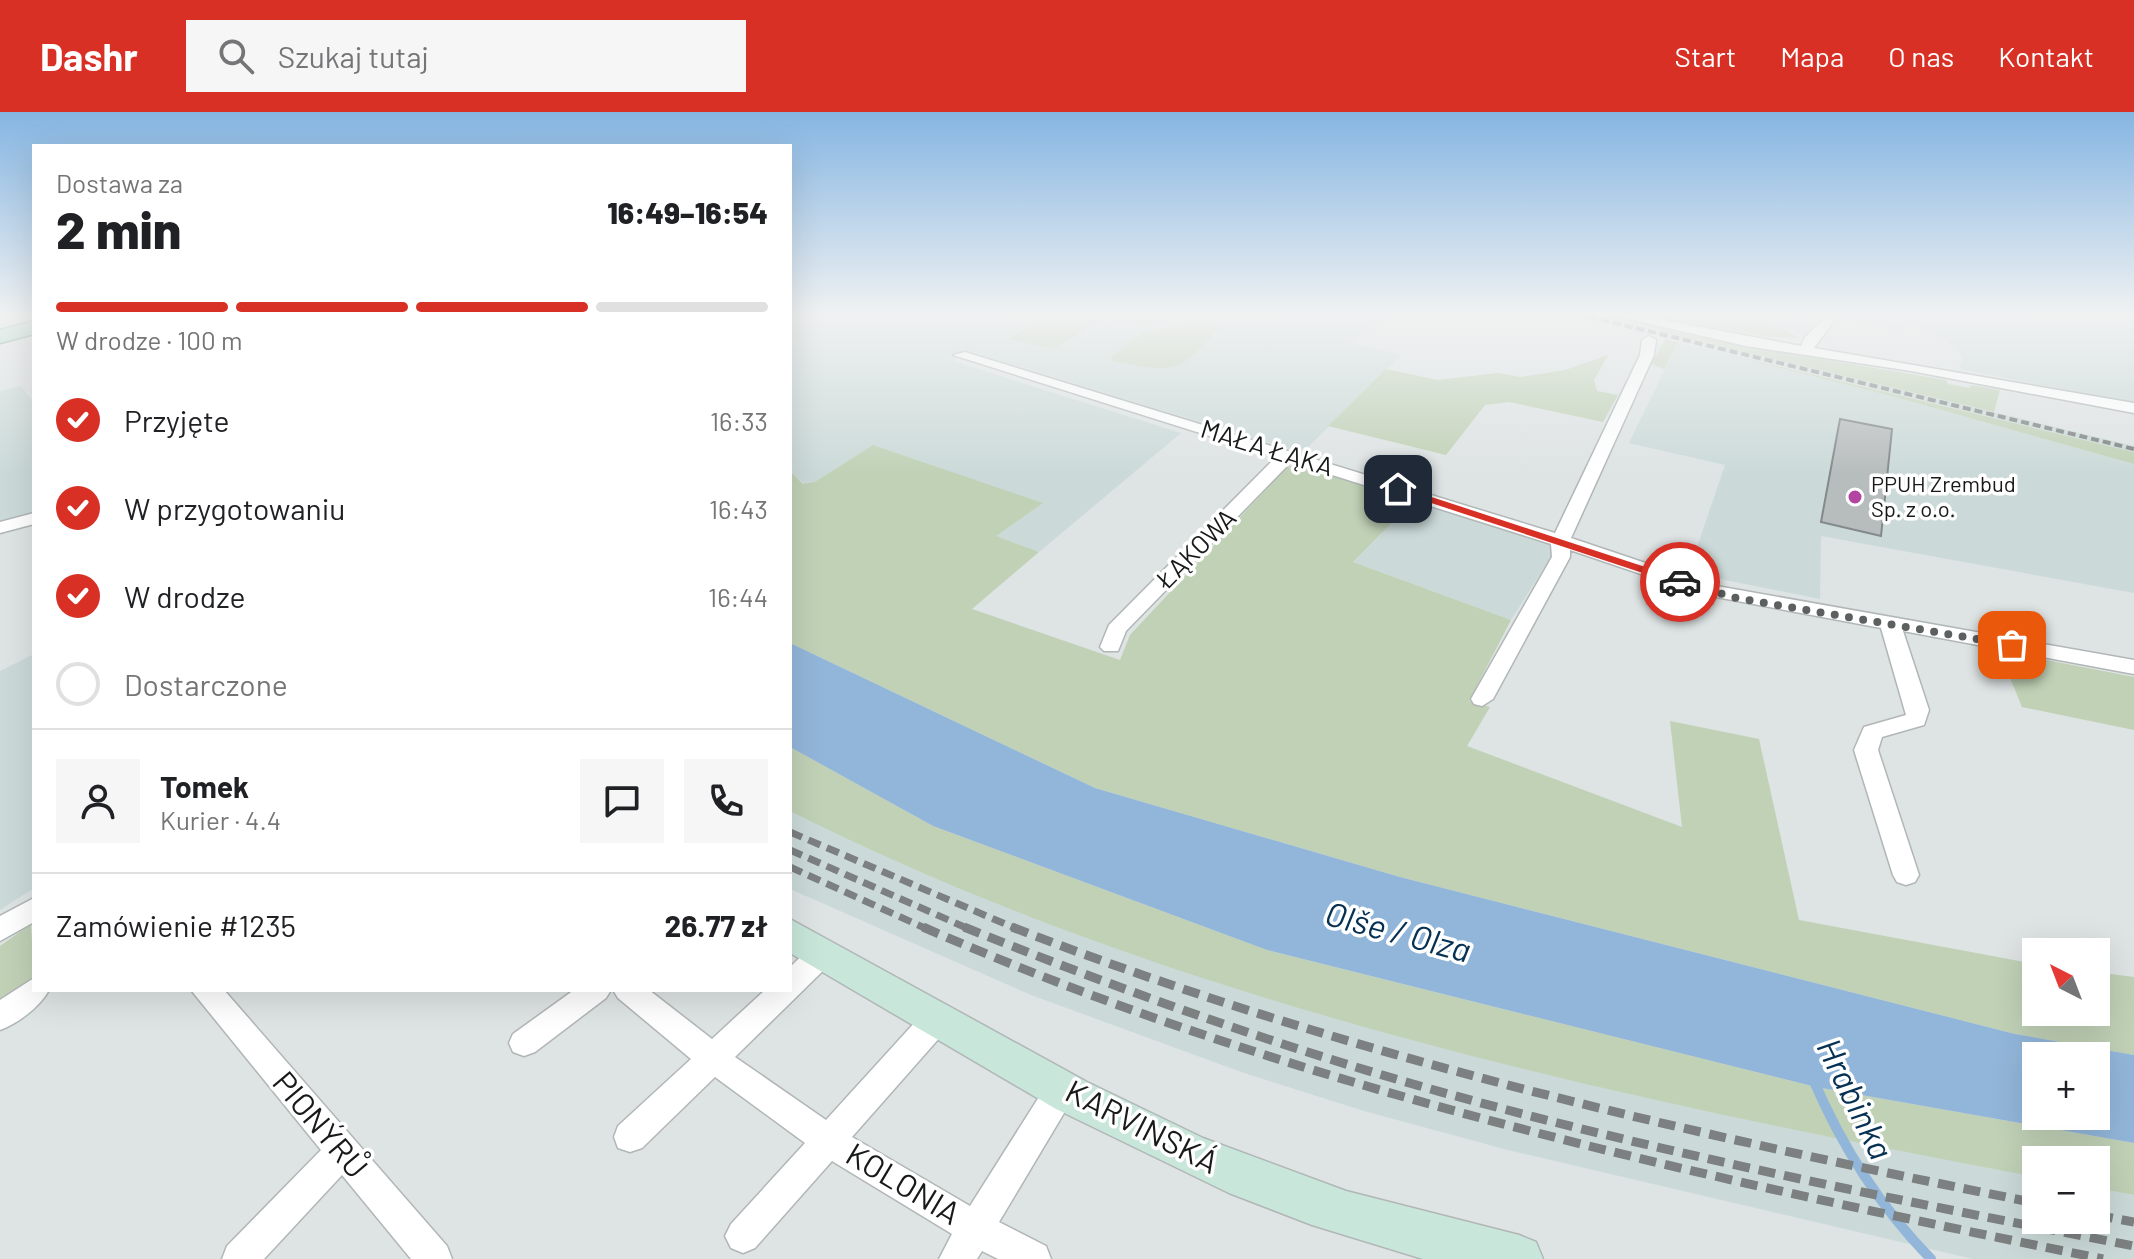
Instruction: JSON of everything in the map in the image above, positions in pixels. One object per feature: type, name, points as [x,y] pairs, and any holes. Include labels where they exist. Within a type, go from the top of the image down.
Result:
[{"type":"main road","name":"KARVINSKÁ","points":[[806,944],[1062,1088],[1154,1137],[1245,1178],[1381,1226],[1519,1259]]},
{"type":"street","name":"MAŁA ŁĄKA","points":[[1001,368],[1736,598],[2134,667]]},
{"type":"street","points":[[1482,699],[1561,557],[1560,541],[1641,368]]},
{"type":"street","points":[[1891,368],[2133,412]]},
{"type":"street","name":"ŁĄKOWA","points":[[1111,647],[1116,629],[1288,455]]},
{"type":"street","points":[[0,528],[32,519]]},
{"type":"street","points":[[1890,624],[1918,710],[1916,720],[1872,732],[1866,750],[1906,875]]},
{"type":"street","points":[[0,930],[32,909]]},
{"type":"street","points":[[792,980],[806,944]]},
{"type":"street","points":[[0,1017],[32,992]]},
{"type":"street","name":"PIONÝRŮ","points":[[208,992],[434,1259]]},
{"type":"street","points":[[524,1043],[593,992]]},
{"type":"street","name":"KOLONIA","points":[[630,992],[713,1060],[829,1139],[904,1188],[1033,1259]]},
{"type":"street","points":[[630,1137],[783,992]]},
{"type":"street","name":"KOLONIA","points":[[743,1236],[938,1018]]},
{"type":"street","name":"KOLONIA","points":[[957,1259],[1062,1088]]},
{"type":"street","points":[[240,1259],[342,1151]]},
{"type":"shaded area","points":[[792,368],[974,368],[1181,433],[1039,552],[995,536],[1042,503],[873,445],[816,482],[804,484],[792,473]]},
{"type":"shaded area","points":[[1023,368],[1388,368],[1302,453]]},
{"type":"shaded area","points":[[1666,368],[1779,368],[2134,464],[2134,593],[1821,536],[1820,599],[1725,580],[1690,568],[1725,465],[1629,443]]},
{"type":"shaded area","points":[[1789,368],[1809,368],[2134,446],[2134,452]]},
{"type":"shaded area","points":[[2134,368],[2134,403],[1959,369]]},
{"type":"shaded area","points":[[21,386],[32,400],[32,513],[0,524],[0,391]]},
{"type":"shaded area","points":[[1415,499],[1548,542],[1553,554],[1511,620],[1353,562]]},
{"type":"shaded area","points":[[32,655],[32,889],[0,910],[0,671]]},
{"type":"shaded area","points":[[792,812],[1506,1063],[1640,1096],[2022,1174],[2022,1234],[2110,1234],[2110,1191],[2134,1195],[2134,1259],[1973,1259],[1508,1150],[1364,1111],[1244,1073],[1031,995],[792,890]]},
{"type":"green space","points":[[1601,368],[1594,380],[1597,391],[1618,395],[1603,422],[1509,402],[1485,405],[1446,455],[1328,426],[1386,369],[1438,380],[1498,373],[1521,377]]},
{"type":"green space","points":[[1779,368],[2134,452],[2134,464]]},
{"type":"green space","points":[[1809,368],[1872,368],[1946,380],[1948,384],[1970,388],[1971,385],[2000,390],[1994,412]]},
{"type":"green space","points":[[873,445],[1043,503],[996,536],[1039,552],[972,609],[1120,660],[1130,635],[1286,468],[1300,463],[1415,499],[1353,562],[1511,620],[1469,701],[1490,707],[1467,746],[1682,827],[1670,721],[1759,739],[1799,920],[2022,961],[2022,1026],[2110,1026],[2110,974],[2134,977],[2134,1055],[2110,1051],[2110,1042],[2060,1042],[2015,1034],[1400,877],[1095,788],[792,644],[792,473],[803,484],[815,482]]},
{"type":"green space","points":[[1999,651],[2134,677],[2134,730],[2022,707]]},
{"type":"green space","points":[[792,748],[933,826],[1267,950],[1816,1087],[2022,1123],[2022,1130],[2060,1130],[2134,1143],[2134,1195],[2110,1191],[2110,1146],[2022,1146],[2022,1174],[1877,1147],[1718,1114],[1400,1037],[1242,991],[1088,938],[937,879],[792,812]]},
{"type":"green space","points":[[31,924],[32,980],[0,1005],[0,946]]},
{"type":"water","name":"Olše / Olza","points":[[792,644],[1095,788],[1400,877],[2015,1034],[2060,1042],[2022,1042],[2022,1123],[1816,1087],[1267,950],[933,826],[792,748]]},
{"type":"water","points":[[2110,1051],[2134,1055],[2134,1143],[2060,1130],[2110,1130]]},
{"type":"building","name":"PPUH Zrembud Sp. z o.o.","points":[[1840,419],[1892,429],[1881,536],[1821,522]]},
{"type":"waterway","name":"Hrabinka","points":[[1813,1079],[1863,1175],[1931,1259]]},
{"type":"railway","points":[[1798,368],[2134,449]]},
{"type":"railway","points":[[792,833],[1014,928]]},
{"type":"railway","points":[[792,851],[968,928]]},
{"type":"railway","points":[[792,868],[927,929]]},
{"type":"railway","points":[[923,927],[1065,985],[1210,1037],[1356,1083],[1652,1161],[2103,1259]]},
{"type":"railway","points":[[964,927],[968,928]]},
{"type":"railway","points":[[968,928],[1242,1031],[1502,1109],[1772,1173],[2134,1246]]},
{"type":"railway","points":[[1014,928],[1263,1015],[1518,1088],[1776,1149],[2022,1200]]},
{"type":"railway","points":[[2110,1218],[2134,1222]]},
{"type":"way so far","points":[[1680,582],[1736,598],[2012,645]]},
{"type":"place","name":"PPUH Zrembud Sp. z o.o.","points":[[1855,497]]},
{"type":"route","points":[[1398,489],[1680,582]]}]
